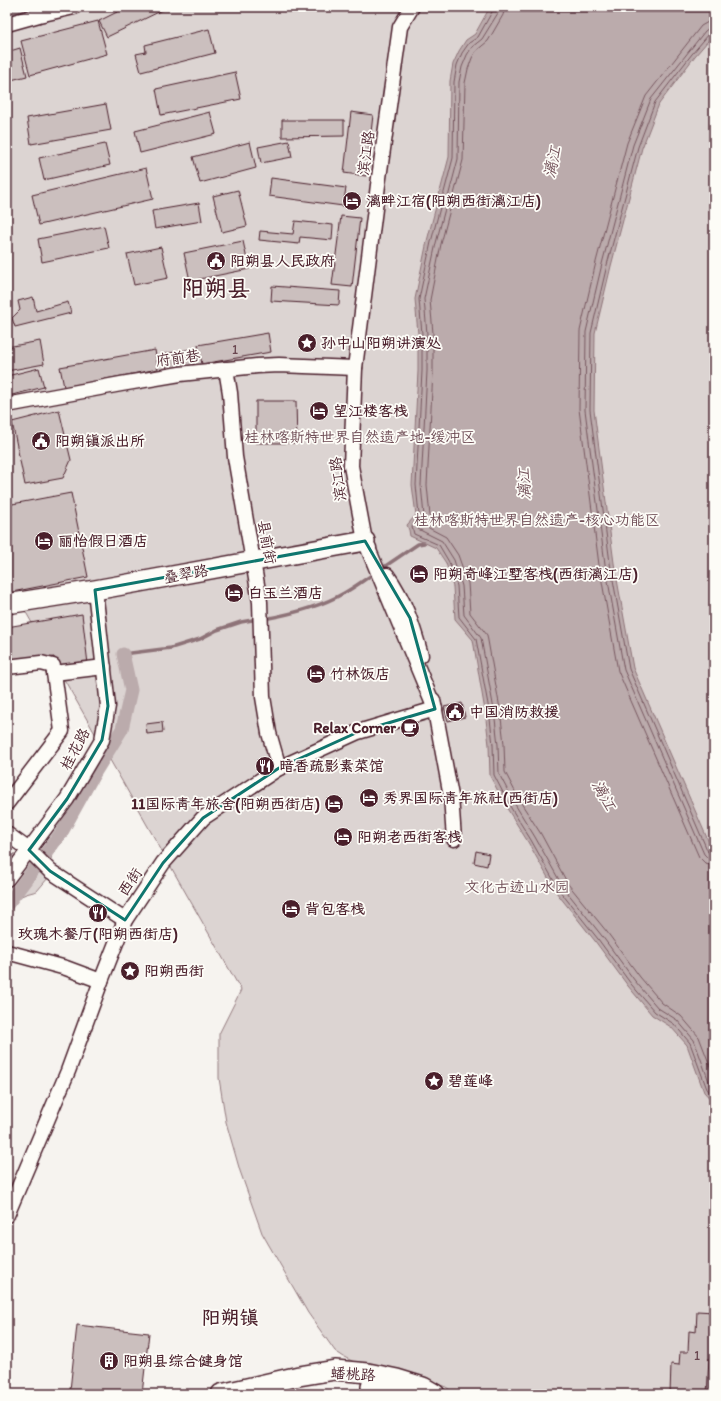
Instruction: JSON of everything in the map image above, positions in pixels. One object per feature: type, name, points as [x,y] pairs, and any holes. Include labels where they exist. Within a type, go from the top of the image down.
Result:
[{"type":"street","points":[[7,24],[74,7]]},
{"type":"street","name":"滨江路","points":[[412,7],[400,27],[378,185],[355,368],[351,466],[365,541],[401,598],[410,618],[435,709],[451,796],[454,839]]},
{"type":"street","name":"府前巷","points":[[7,405],[180,374],[226,369],[279,365],[355,368]]},
{"type":"street","name":"县前街","points":[[226,369],[230,393],[235,457],[260,602],[263,696],[269,734],[279,768]]},
{"type":"street","points":[[7,604],[365,541],[435,709]]},
{"type":"street","name":"叠翠路","points":[[7,604],[95,590],[365,541]]},
{"type":"street","name":"桂花路","points":[[7,879],[67,798],[102,740],[108,706],[95,590]]},
{"type":"street","points":[[7,667],[41,663],[53,666],[62,731],[7,803]]},
{"type":"street","points":[[54,673],[103,665]]},
{"type":"street","name":"西街","points":[[7,1215],[68,1071],[125,920],[163,863],[203,818],[279,768],[358,732],[435,709]]},
{"type":"street","points":[[7,834],[29,850],[50,871],[125,920]]},
{"type":"street","points":[[7,952],[66,968],[101,981]]},
{"type":"street","name":"蟠桃路","points":[[221,1394],[299,1376],[335,1370],[368,1373],[397,1379],[423,1387],[435,1394]]},
{"type":"street","name":"蟠桃路","points":[[268,1394],[335,1380],[391,1390],[399,1394]]},
{"type":"highlighted area","points":[[365,541],[410,618],[435,709],[358,732],[279,768],[203,818],[163,863],[125,920],[50,871],[29,850],[67,799],[102,740],[108,706],[95,590]]},
{"type":"green space","name":"桂林喀斯特世界自然遗产地-缓冲区","points":[[7,7],[714,7],[714,1394],[455,1394],[446,1387],[415,1377],[362,1366],[335,1351],[308,1313],[262,1233],[240,1171],[226,1122],[219,1078],[219,1034],[241,990],[7,579]]},
{"type":"green space","points":[[98,759],[99,762],[64,823],[52,853],[48,878],[37,891],[19,897],[7,915],[7,859],[14,854],[35,849]]},
{"type":"water","name":"漓江","points":[[490,7],[714,7],[714,34],[695,56],[659,104],[642,148],[595,333],[594,410],[614,563],[633,668],[714,854],[714,1103],[704,1092],[687,1045],[671,1027],[652,1015],[556,892],[508,810],[490,776],[489,745],[485,711],[473,640],[455,619],[453,587],[446,563],[436,548],[410,536],[407,525],[416,515],[412,485],[418,371],[418,334],[415,299],[427,241],[449,157],[450,81],[453,64],[466,40],[475,34]]},
{"type":"building","points":[[127,7],[169,7],[107,37],[99,21]]},
{"type":"building","points":[[98,21],[107,54],[30,75],[21,41]]},
{"type":"building","points":[[209,29],[215,53],[141,72],[136,54],[146,52],[145,45]]},
{"type":"building","points":[[20,48],[27,76],[7,81],[7,52]]},
{"type":"building","points":[[235,72],[241,99],[161,115],[156,89]]},
{"type":"building","points":[[106,104],[111,130],[31,144],[27,118]]},
{"type":"building","points":[[210,112],[216,134],[140,153],[135,131]]},
{"type":"building","points":[[351,112],[373,115],[366,176],[344,173]]},
{"type":"building","points":[[282,120],[344,120],[344,136],[282,137]]},
{"type":"building","points":[[289,141],[292,157],[261,163],[258,147]]},
{"type":"building","points":[[250,142],[256,168],[200,183],[193,157]]},
{"type":"building","points":[[105,144],[110,165],[44,180],[39,158]]},
{"type":"building","points":[[146,168],[153,199],[39,225],[32,195]]},
{"type":"building","points":[[271,178],[346,188],[343,206],[269,196]]},
{"type":"building","name":"阳朔县人民政府","points":[[238,190],[247,226],[222,232],[213,196]]},
{"type":"building","name":"阳朔县人民政府","points":[[199,203],[202,221],[155,229],[152,211]]},
{"type":"building","points":[[341,216],[360,218],[352,287],[332,285]]},
{"type":"building","name":"阳朔县人民政府","points":[[295,221],[333,225],[332,240],[300,237],[299,244],[259,240],[260,231],[293,234]]},
{"type":"building","points":[[104,226],[109,248],[42,262],[38,239]]},
{"type":"building","name":"阳朔县人民政府","points":[[243,241],[249,269],[190,281],[184,253]]},
{"type":"building","points":[[161,247],[168,278],[134,285],[127,254]]},
{"type":"building","points":[[272,286],[340,291],[339,305],[271,301]]},
{"type":"building","points":[[33,297],[36,311],[68,302],[71,313],[15,327],[12,318],[20,310],[18,301]]},
{"type":"building","points":[[268,333],[271,352],[202,364],[198,345]]},
{"type":"building","points":[[40,341],[44,364],[7,371],[7,347]]},
{"type":"building","points":[[191,349],[194,365],[167,370],[164,354]]},
{"type":"building","points":[[155,350],[158,369],[64,387],[60,367]]},
{"type":"building","points":[[39,368],[44,387],[8,396],[7,376]]},
{"type":"building","points":[[256,401],[296,401],[297,443],[256,443]]},
{"type":"building","name":"阳朔镇派出所","points":[[59,410],[71,460],[63,478],[25,485],[12,422]]},
{"type":"building","name":"丽怡假日酒店","points":[[71,493],[88,577],[7,593],[7,505]]},
{"type":"building","points":[[82,614],[88,664],[55,668],[54,657],[7,663],[7,627]]},
{"type":"building","name":"中国消防救援","points":[[462,703],[465,717],[448,721],[444,707]]},
{"type":"building","points":[[162,722],[163,732],[147,734],[146,724]]},
{"type":"building","points":[[476,851],[489,854],[487,866],[474,863]]},
{"type":"building","points":[[697,1311],[714,1312],[714,1358],[709,1358],[707,1394],[670,1394],[671,1364],[679,1365],[680,1352],[688,1352],[689,1331],[696,1332]]},
{"type":"building","name":"阳朔县综合健身馆","points":[[77,1325],[149,1333],[142,1394],[107,1394],[70,1390]]},
{"type":"waterway","points":[[381,569],[418,544],[424,543]]},
{"type":"waterway","points":[[264,619],[316,606],[348,591],[375,573]]},
{"type":"waterway","points":[[123,654],[171,648],[200,639],[217,630],[241,622],[258,619]]},
{"type":"waterway","points":[[7,905],[62,832],[93,776],[122,729],[131,690],[123,654]]},
{"type":"place","name":"漓畔江宿(阳朔西街漓江店)","points":[[352,201]]},
{"type":"place","name":"阳朔县人民政府","points":[[216,261]]},
{"type":"place","name":"孙中山阳朔讲演处","points":[[307,343]]},
{"type":"place","name":"望江楼客栈","points":[[319,411]]},
{"type":"place","name":"阳朔镇派出所","points":[[41,441]]},
{"type":"place","name":"丽怡假日酒店","points":[[44,541]]},
{"type":"place","name":"阳朔奇峰江墅客栈(西街漓江店)","points":[[419,574]]},
{"type":"place","name":"白玉兰酒店","points":[[234,593]]},
{"type":"place","name":"竹林饭店","points":[[316,674]]},
{"type":"place","name":"中国消防救援","points":[[455,712]]},
{"type":"place","name":"Relax Corner","points":[[410,728]]},
{"type":"place","name":"暗香疏影素菜馆","points":[[265,766]]},
{"type":"place","name":"秀界国际青年旅社(西街店)","points":[[369,798]]},
{"type":"place","name":"11国际青年旅舍(阳朔西街店)","points":[[334,804]]},
{"type":"place","name":"阳朔老西街客栈","points":[[343,837]]},
{"type":"place","name":"背包客栈","points":[[291,909]]},
{"type":"place","name":"玫瑰木餐厅(阳朔西街店)","points":[[98,913]]},
{"type":"place","name":"阳朔西街","points":[[130,971]]},
{"type":"place","name":"碧莲峰","points":[[434,1081]]},
{"type":"place","name":"阳朔县综合健身馆","points":[[109,1361]]},
{"type":"district","name":"阳朔县","points":[[216,288]]},
{"type":"district","name":"阳朔镇","points":[[230,1317]]},
{"type":"park label","name":"桂林喀斯特世界自然遗产-核心功能区","points":[[537,520]]},
{"type":"park label","name":"文化古迹山水园","points":[[517,887]]}]
